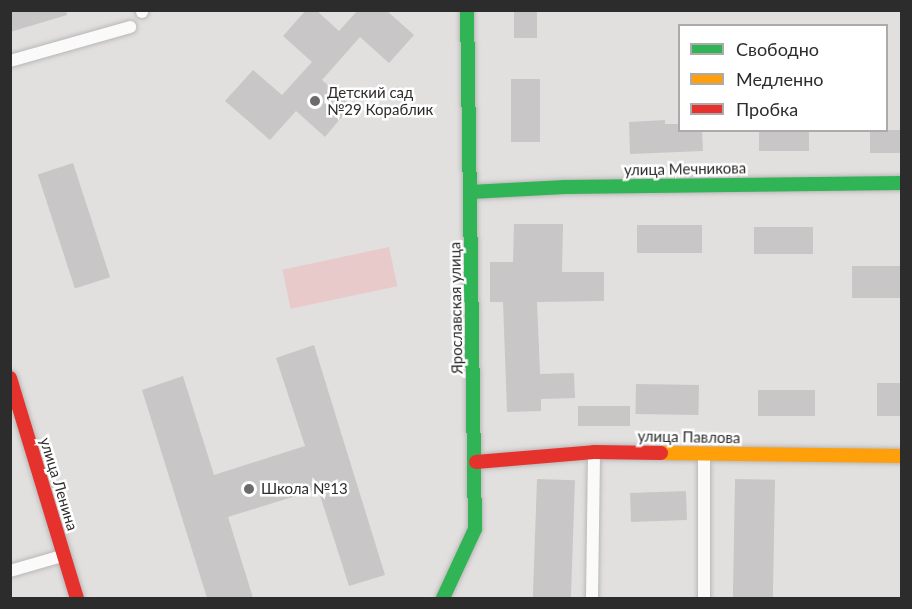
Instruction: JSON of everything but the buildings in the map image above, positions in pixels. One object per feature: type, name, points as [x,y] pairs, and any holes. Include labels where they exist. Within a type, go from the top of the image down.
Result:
[{"type":"street","name":"Ярославская улица","points":[[443,598],[475,529],[476,462],[467,10]]},
{"type":"street","name":"улица Мечникова","points":[[470,192],[565,187],[902,183]]},
{"type":"street","name":"улица Ленина","points":[[10,378],[77,598]]},
{"type":"street","name":"улица Павлова","points":[[476,462],[594,452],[902,456]]},
{"type":"lane","points":[[10,62],[130,27]]},
{"type":"lane","points":[[592,598],[594,452]]},
{"type":"lane","points":[[704,454],[704,598]]},
{"type":"lane","points":[[10,571],[63,555]]},
{"type":"shaded area","points":[[389,247],[397,286],[291,309],[282,270]]},
{"type":"traffic: fast","points":[[443,598],[475,529],[467,10]]},
{"type":"traffic: fast","points":[[470,192],[565,187],[902,183]]},
{"type":"traffic: slow","points":[[661,453],[902,456]]},
{"type":"traffic: jam","points":[[10,378],[77,598]]},
{"type":"traffic: jam","points":[[476,462],[594,452],[661,453]]},
{"type":"place","name":"Детский сад №29 Кораблик","points":[[315,101]]},
{"type":"place","name":"Школа №13","points":[[249,489]]}]
